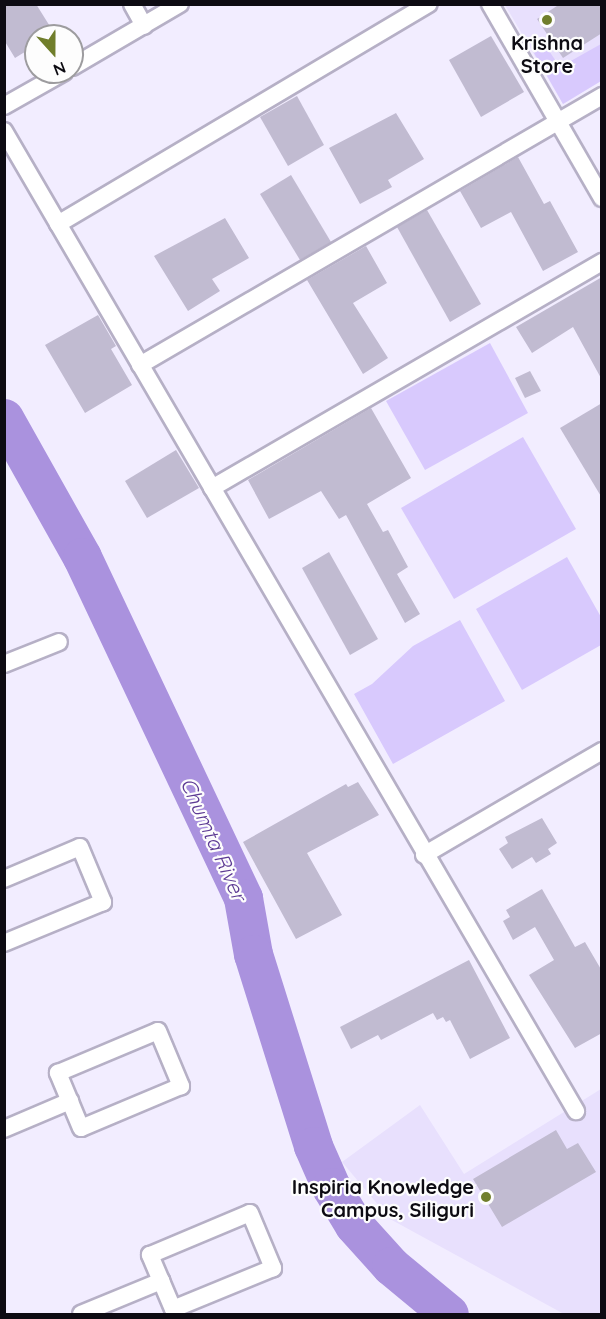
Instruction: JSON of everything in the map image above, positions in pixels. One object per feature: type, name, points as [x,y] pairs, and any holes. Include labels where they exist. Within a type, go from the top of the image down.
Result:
[{"type":"street","points":[[132,4],[144,26]]},
{"type":"street","points":[[84,60],[180,4]]},
{"type":"street","points":[[58,224],[429,4]]},
{"type":"street","points":[[490,4],[602,198]]},
{"type":"street","points":[[4,106],[43,84]]},
{"type":"street","points":[[140,365],[602,96]]},
{"type":"street","points":[[4,131],[424,855],[576,1111]]},
{"type":"street","points":[[212,488],[602,262]]},
{"type":"street","points":[[4,664],[59,642]]},
{"type":"street","points":[[424,855],[602,751]]},
{"type":"street","points":[[4,879],[80,847],[103,902],[4,943]]},
{"type":"street","points":[[158,1031],[181,1086],[81,1128],[70,1101],[58,1073],[158,1031]]},
{"type":"street","points":[[4,1129],[70,1101]]},
{"type":"street","points":[[250,1213],[273,1268],[173,1310],[161,1281],[150,1255],[250,1213]]},
{"type":"street","points":[[81,1314],[161,1281]]},
{"type":"shaded area","points":[[505,5],[601,5],[601,81],[563,104]]},
{"type":"shaded area","points":[[601,44],[601,81],[563,104],[534,53],[545,45],[560,67]]},
{"type":"shaded area","points":[[490,343],[528,413],[425,470],[386,401]]},
{"type":"shaded area","points":[[523,437],[576,529],[454,599],[401,508]]},
{"type":"shaded area","points":[[567,557],[601,617],[601,645],[522,690],[476,609]]},
{"type":"shaded area","points":[[460,620],[505,701],[393,764],[354,694],[372,684],[413,646]]},
{"type":"shaded area","name":"Inspiria Knowledge Campus, Siliguri","points":[[601,1089],[601,1314],[564,1314],[390,1219],[342,1162],[420,1105],[464,1174]]},
{"type":"building","points":[[4,4],[36,4],[48,24],[24,24],[24,52],[15,58],[4,40]]},
{"type":"building","points":[[560,4],[602,4],[602,33],[563,58],[537,19]]},
{"type":"building","points":[[491,36],[524,92],[481,117],[449,60]]},
{"type":"building","points":[[297,96],[324,145],[288,166],[260,117]]},
{"type":"building","points":[[396,113],[424,159],[388,180],[392,187],[360,204],[329,148]]},
{"type":"building","points":[[518,157],[544,204],[550,201],[578,252],[543,271],[511,212],[481,228],[460,191]]},
{"type":"building","points":[[291,175],[331,242],[300,260],[260,194]]},
{"type":"building","points":[[427,210],[481,304],[450,322],[397,227]]},
{"type":"building","points":[[225,218],[249,258],[212,279],[220,291],[188,311],[154,256]]},
{"type":"building","points":[[366,246],[387,283],[353,303],[388,358],[363,374],[307,280]]},
{"type":"building","points":[[602,277],[602,380],[573,327],[532,353],[516,327]]},
{"type":"building","points":[[98,315],[116,346],[111,349],[132,385],[85,413],[45,345]]},
{"type":"building","points":[[530,371],[541,391],[525,398],[515,378]]},
{"type":"building","points":[[602,403],[602,498],[560,428]]},
{"type":"building","points":[[371,408],[411,478],[367,504],[383,532],[388,530],[408,567],[397,574],[420,614],[405,623],[346,515],[339,519],[321,491],[269,519],[248,480]]},
{"type":"building","points":[[176,450],[199,488],[147,518],[125,481]]},
{"type":"building","points":[[329,552],[378,639],[350,655],[302,568]]},
{"type":"building","points":[[358,782],[379,815],[307,853],[342,915],[296,939],[243,842],[346,784],[348,787]]},
{"type":"building","points":[[542,818],[557,843],[548,849],[551,854],[536,863],[532,857],[512,869],[499,849],[508,843],[505,837]]},
{"type":"building","points":[[542,889],[575,947],[585,942],[602,971],[602,1033],[575,1048],[529,975],[554,960],[535,927],[513,940],[503,921],[510,917],[506,910]]},
{"type":"building","points":[[469,960],[510,1038],[470,1059],[450,1020],[446,1022],[443,1017],[437,1020],[433,1013],[381,1040],[378,1035],[351,1049],[340,1027]]},
{"type":"building","points":[[556,1130],[567,1149],[578,1143],[596,1172],[502,1227],[473,1179]]},
{"type":"waterway","name":"Chumta River","points":[[4,418],[82,557],[243,898],[253,954],[313,1146],[331,1187],[354,1225],[391,1266],[449,1314]]},
{"type":"place","name":"Krishna Store","points":[[547,20]]},
{"type":"place","name":"Inspiria Knowledge Campus, Siliguri","points":[[486,1197]]}]
